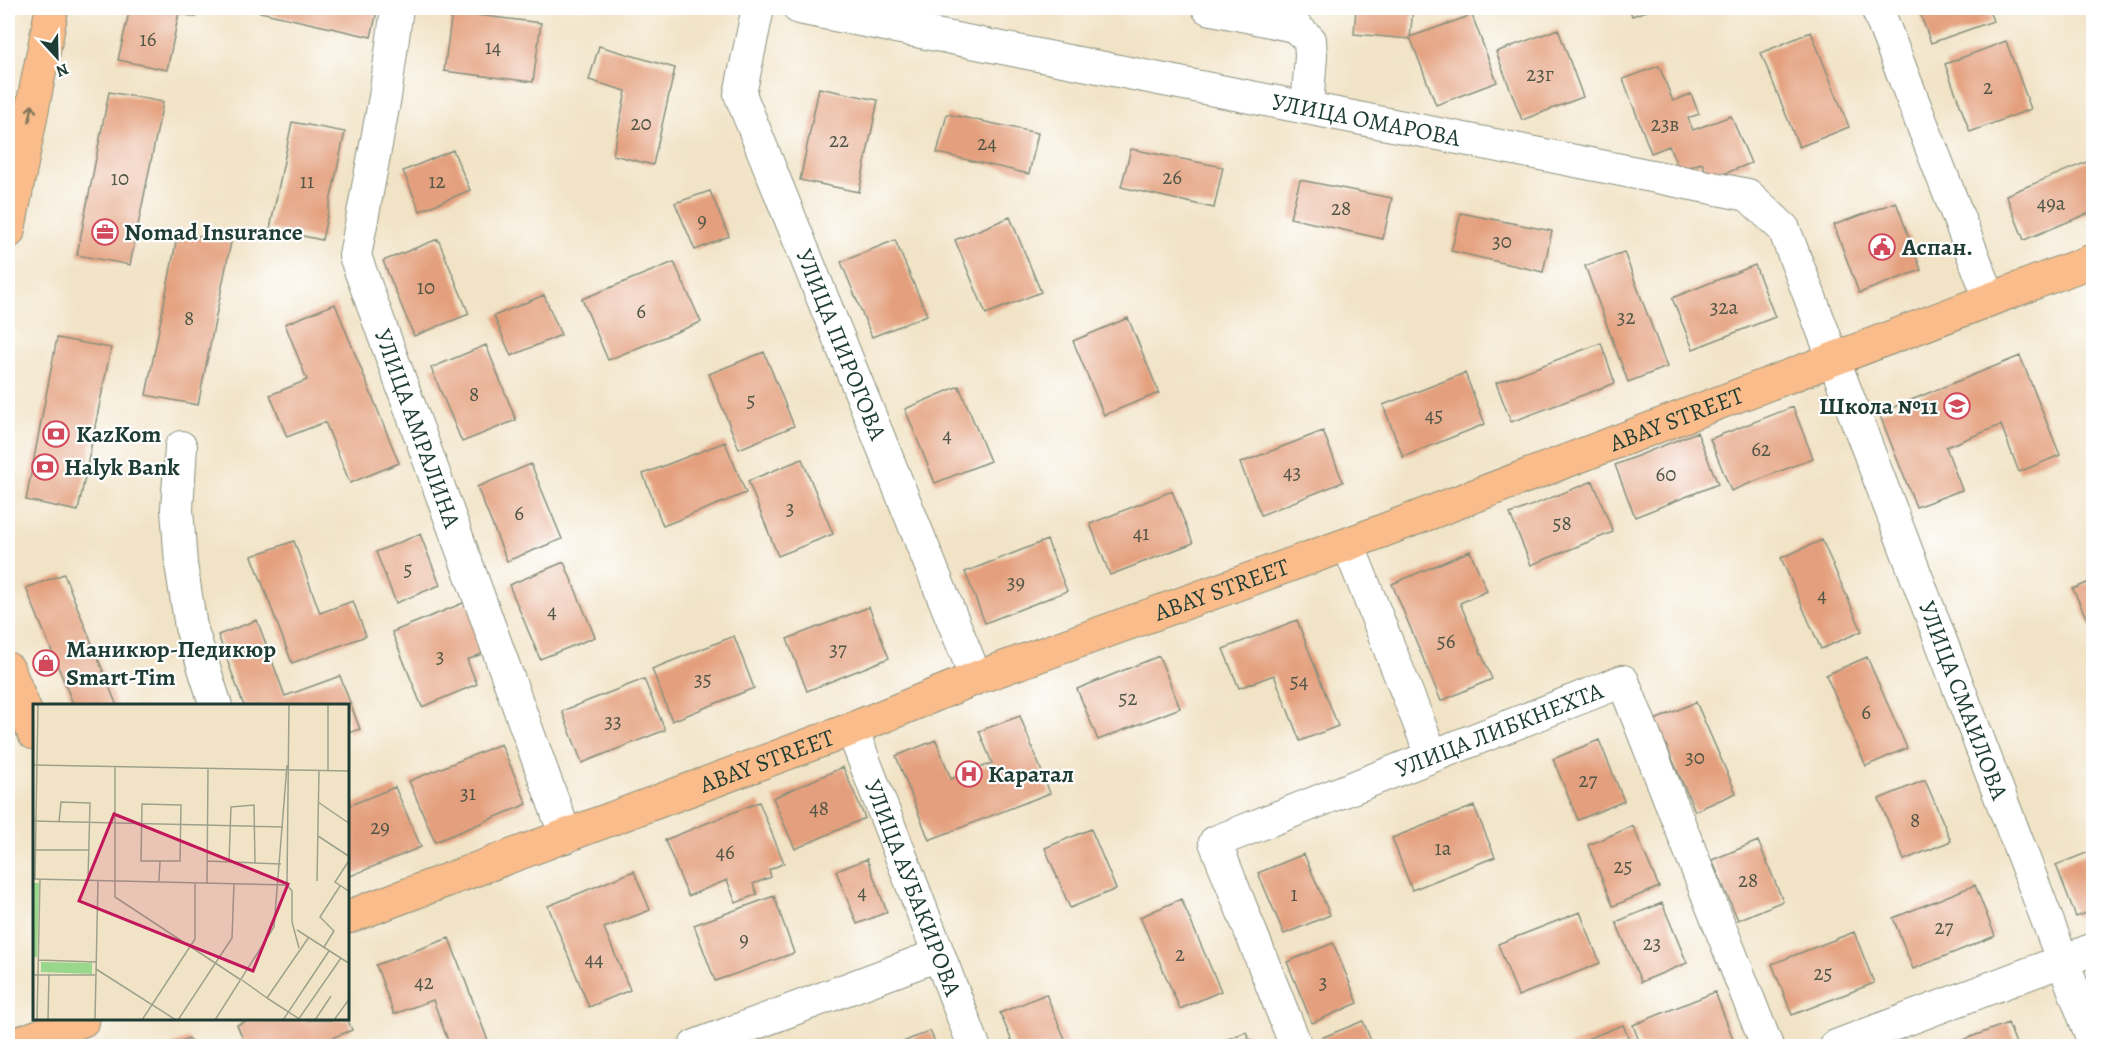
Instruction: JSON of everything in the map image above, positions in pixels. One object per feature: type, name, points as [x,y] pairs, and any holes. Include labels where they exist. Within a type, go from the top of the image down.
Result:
[{"type":"main road","points":[[8,232],[52,8]]},
{"type":"main road","name":"ABAY STREET","points":[[350,916],[852,729],[976,678],[1348,544],[2094,260]]},
{"type":"main road","points":[[8,669],[33,731]]},
{"type":"main road","points":[[11,1047],[82,1027]]},
{"type":"street","name":"УЛИЦА АМРАЛИНА","points":[[397,8],[385,97],[355,255],[566,837]]},
{"type":"street","name":"УЛИЦА ПИРОГОВА","points":[[758,8],[740,94],[976,678]]},
{"type":"street","name":"УЛИЦА ОМАРОВА","points":[[799,8],[1748,195],[1784,229],[1833,359]]},
{"type":"street","points":[[1208,8],[1294,26],[1310,40],[1307,108]]},
{"type":"street","points":[[1877,8],[1990,299]]},
{"type":"street","name":"УЛИЦА СМАИЛОВА","points":[[1833,359],[2094,1043]]},
{"type":"street","points":[[182,447],[177,509],[181,564],[190,627],[215,704]]},
{"type":"street","points":[[1348,544],[1432,756]]},
{"type":"street","name":"УЛИЦА ЛИБКНЕХТА","points":[[1296,1047],[1215,842],[1623,681],[1767,1047]]},
{"type":"street","name":"УЛИЦА АУБАКИРОВА","points":[[852,729],[974,1047]]},
{"type":"street","points":[[1836,1047],[2094,949]]},
{"type":"street","points":[[702,1045],[938,956]]},
{"type":"building","points":[[130,8],[198,8],[196,17],[179,13],[167,70],[118,60]]},
{"type":"building","points":[[261,8],[378,8],[371,37],[260,12]]},
{"type":"building","points":[[1356,8],[1413,8],[1410,39],[1354,34]]},
{"type":"building","points":[[1629,8],[1655,8],[1632,16]]},
{"type":"building","points":[[1918,8],[1988,8],[1993,21],[1931,43]]},
{"type":"building","points":[[452,12],[541,23],[533,82],[444,71]]},
{"type":"building","points":[[1472,15],[1497,82],[1436,105],[1410,37]]},
{"type":"building","points":[[1558,29],[1583,97],[1522,120],[1496,52]]},
{"type":"building","points":[[1811,32],[1849,127],[1799,147],[1761,53]]},
{"type":"building","points":[[2006,41],[2031,109],[1970,132],[1945,64]]},
{"type":"building","points":[[599,46],[675,68],[653,165],[613,155],[626,91],[589,80]]},
{"type":"building","points":[[1659,66],[1673,101],[1691,94],[1699,114],[1688,118],[1693,130],[1731,116],[1751,163],[1709,180],[1702,163],[1679,170],[1669,146],[1651,153],[1623,79]]},
{"type":"building","points":[[819,88],[878,100],[859,192],[800,180]]},
{"type":"building","points":[[109,92],[163,102],[130,265],[77,255]]},
{"type":"building","points":[[947,114],[1038,133],[1029,174],[937,153]]},
{"type":"building","points":[[292,122],[345,132],[322,240],[270,229]]},
{"type":"building","points":[[1131,149],[1223,167],[1214,208],[1121,187]]},
{"type":"building","points":[[453,150],[470,190],[420,211],[403,171]]},
{"type":"building","points":[[2094,159],[2094,211],[2024,240],[2006,195]]},
{"type":"building","points":[[1300,180],[1392,198],[1383,239],[1290,218]]},
{"type":"building","points":[[710,191],[729,236],[695,250],[675,203]]},
{"type":"building","points":[[1896,202],[1921,270],[1859,293],[1834,225]]},
{"type":"building","points":[[1461,213],[1552,231],[1543,272],[1451,251]]},
{"type":"building","points":[[1010,217],[1041,292],[986,314],[955,240]]},
{"type":"building","points":[[178,232],[231,242],[198,405],[146,395]]},
{"type":"building","points":[[438,239],[469,314],[414,336],[383,261]]},
{"type":"building","points":[[895,240],[927,315],[872,337],[841,262]]},
{"type":"building","points":[[1624,252],[1667,367],[1628,382],[1585,266]]},
{"type":"building","points":[[674,262],[701,322],[608,360],[582,299]]},
{"type":"building","points":[[1755,265],[1775,317],[1693,349],[1672,298]]},
{"type":"building","points":[[544,295],[561,335],[511,356],[494,316]]},
{"type":"building","points":[[335,304],[399,463],[350,483],[325,422],[287,437],[270,395],[307,380],[285,324]]},
{"type":"building","points":[[1128,318],[1159,393],[1104,415],[1073,341]]},
{"type":"building","points":[[57,338],[111,348],[78,511],[26,500]]},
{"type":"building","points":[[1601,343],[1615,383],[1511,422],[1496,383]]},
{"type":"building","points":[[486,345],[516,420],[462,442],[431,368]]},
{"type":"building","points":[[764,352],[794,426],[739,449],[709,374]]},
{"type":"building","points":[[2020,356],[2060,455],[2019,472],[2001,425],[1946,447],[1962,490],[1916,507],[1879,413]]},
{"type":"building","points":[[1465,373],[1485,424],[1403,457],[1383,405]]},
{"type":"building","points":[[959,386],[990,461],[935,483],[905,409]]},
{"type":"building","points":[[1793,407],[1813,458],[1731,491],[1710,439]]},
{"type":"building","points":[[1323,431],[1343,482],[1261,515],[1240,463]]},
{"type":"building","points":[[1697,432],[1718,484],[1635,517],[1615,465]]},
{"type":"building","points":[[725,442],[746,493],[663,526],[643,474]]},
{"type":"building","points":[[802,459],[833,534],[778,556],[748,481]]},
{"type":"building","points":[[531,464],[562,539],[507,561],[477,487]]},
{"type":"building","points":[[1593,481],[1613,532],[1531,565],[1510,514]]},
{"type":"building","points":[[1172,491],[1193,543],[1110,575],[1090,524]]},
{"type":"building","points":[[420,534],[440,585],[396,603],[376,552]]},
{"type":"building","points":[[1047,540],[1067,591],[985,623],[965,572]]},
{"type":"building","points":[[1822,540],[1862,631],[1821,649],[1781,558]]},
{"type":"building","points":[[294,541],[320,613],[353,601],[366,636],[292,663],[252,556]]},
{"type":"building","points":[[1470,551],[1487,591],[1460,603],[1492,679],[1441,701],[1392,584]]},
{"type":"building","points":[[564,562],[595,637],[540,659],[509,585]]},
{"type":"building","points":[[64,574],[116,704],[73,704],[26,588]]},
{"type":"building","points":[[2094,580],[2094,635],[2073,589]]},
{"type":"building","points":[[468,601],[489,651],[467,660],[477,684],[422,707],[392,632]]},
{"type":"building","points":[[869,607],[889,658],[807,691],[787,639]]},
{"type":"building","points":[[257,620],[285,696],[340,676],[360,729],[350,732],[350,704],[243,704],[218,635]]},
{"type":"building","points":[[1297,620],[1338,726],[1300,741],[1274,675],[1239,688],[1223,649]]},
{"type":"building","points":[[734,636],[754,688],[672,721],[652,669]]},
{"type":"building","points":[[1159,656],[1180,708],[1098,740],[1077,689]]},
{"type":"building","points":[[1867,657],[1907,748],[1866,766],[1826,675]]},
{"type":"building","points":[[644,679],[665,730],[582,763],[562,711]]},
{"type":"building","points":[[1696,702],[1736,793],[1695,811],[1655,720]]},
{"type":"building","points":[[1020,716],[1050,793],[929,840],[896,756],[936,740],[951,779],[992,763],[979,731]]},
{"type":"building","points":[[1599,740],[1624,801],[1578,820],[1553,759]]},
{"type":"building","points":[[501,744],[527,804],[435,842],[409,781]]},
{"type":"building","points":[[843,767],[865,818],[795,849],[773,798]]},
{"type":"building","points":[[1925,780],[1951,841],[1904,860],[1879,799]]},
{"type":"building","points":[[395,787],[421,847],[350,876],[350,805]]},
{"type":"building","points":[[759,802],[784,863],[769,870],[771,877],[753,884],[757,894],[736,903],[727,880],[688,896],[665,840]]},
{"type":"building","points":[[1474,806],[1495,857],[1412,890],[1392,838]]},
{"type":"building","points":[[1633,826],[1659,887],[1613,906],[1588,845]]},
{"type":"building","points":[[1091,829],[1116,889],[1070,908],[1045,848]]},
{"type":"building","points":[[1758,841],[1783,901],[1738,920],[1712,860]]},
{"type":"building","points":[[2094,850],[2094,910],[2076,917],[2056,865]]},
{"type":"building","points":[[1304,854],[1330,915],[1284,934],[1258,873]]},
{"type":"building","points":[[867,859],[887,912],[857,924],[836,871]]},
{"type":"building","points":[[634,871],[650,910],[604,928],[630,990],[589,1007],[548,906]]},
{"type":"building","points":[[1975,885],[1995,936],[1913,969],[1893,918]]},
{"type":"building","points":[[774,896],[794,953],[715,981],[694,925]]},
{"type":"building","points":[[1181,899],[1221,991],[1180,1009],[1140,917]]},
{"type":"building","points":[[1662,903],[1687,963],[1641,982],[1616,922]]},
{"type":"building","points":[[1580,912],[1600,963],[1518,996],[1498,944]]},
{"type":"building","points":[[1854,932],[1874,983],[1792,1015],[1772,964]]},
{"type":"building","points":[[449,938],[490,1046],[450,1046],[433,1000],[394,1014],[376,965]]},
{"type":"building","points":[[1333,943],[1358,1003],[1312,1023],[1287,962]]},
{"type":"building","points":[[1715,992],[1735,1044],[1728,1046],[1641,1046],[1633,1025]]},
{"type":"building","points":[[1046,994],[1068,1046],[1014,1046],[1000,1013]]},
{"type":"building","points":[[247,1021],[348,1021],[352,1030],[312,1046],[246,1046],[237,1025]]},
{"type":"building","points":[[1363,1021],[1373,1046],[1319,1046],[1316,1040]]},
{"type":"building","points":[[2008,1023],[2017,1046],[1947,1046]]},
{"type":"building","points":[[1623,1025],[1632,1046],[1568,1046]]},
{"type":"building","points":[[930,1031],[937,1046],[893,1046]]},
{"type":"building","points":[[1246,1032],[1252,1046],[1210,1046]]},
{"type":"building","points":[[189,1038],[193,1046],[169,1046]]},
{"type":"place","name":"Nomad Insurance","points":[[105,232]]},
{"type":"place","name":"Аспан.","points":[[1882,247]]},
{"type":"place","name":"Школа №11","points":[[1957,406]]},
{"type":"place","name":"KazKom","points":[[56,434]]},
{"type":"place","name":"Halyk Bank","points":[[45,467]]},
{"type":"place","name":"Маникюр-Педикюр Smart-Tim","points":[[46,663]]},
{"type":"place","name":"Каратал","points":[[969,774]]}]
